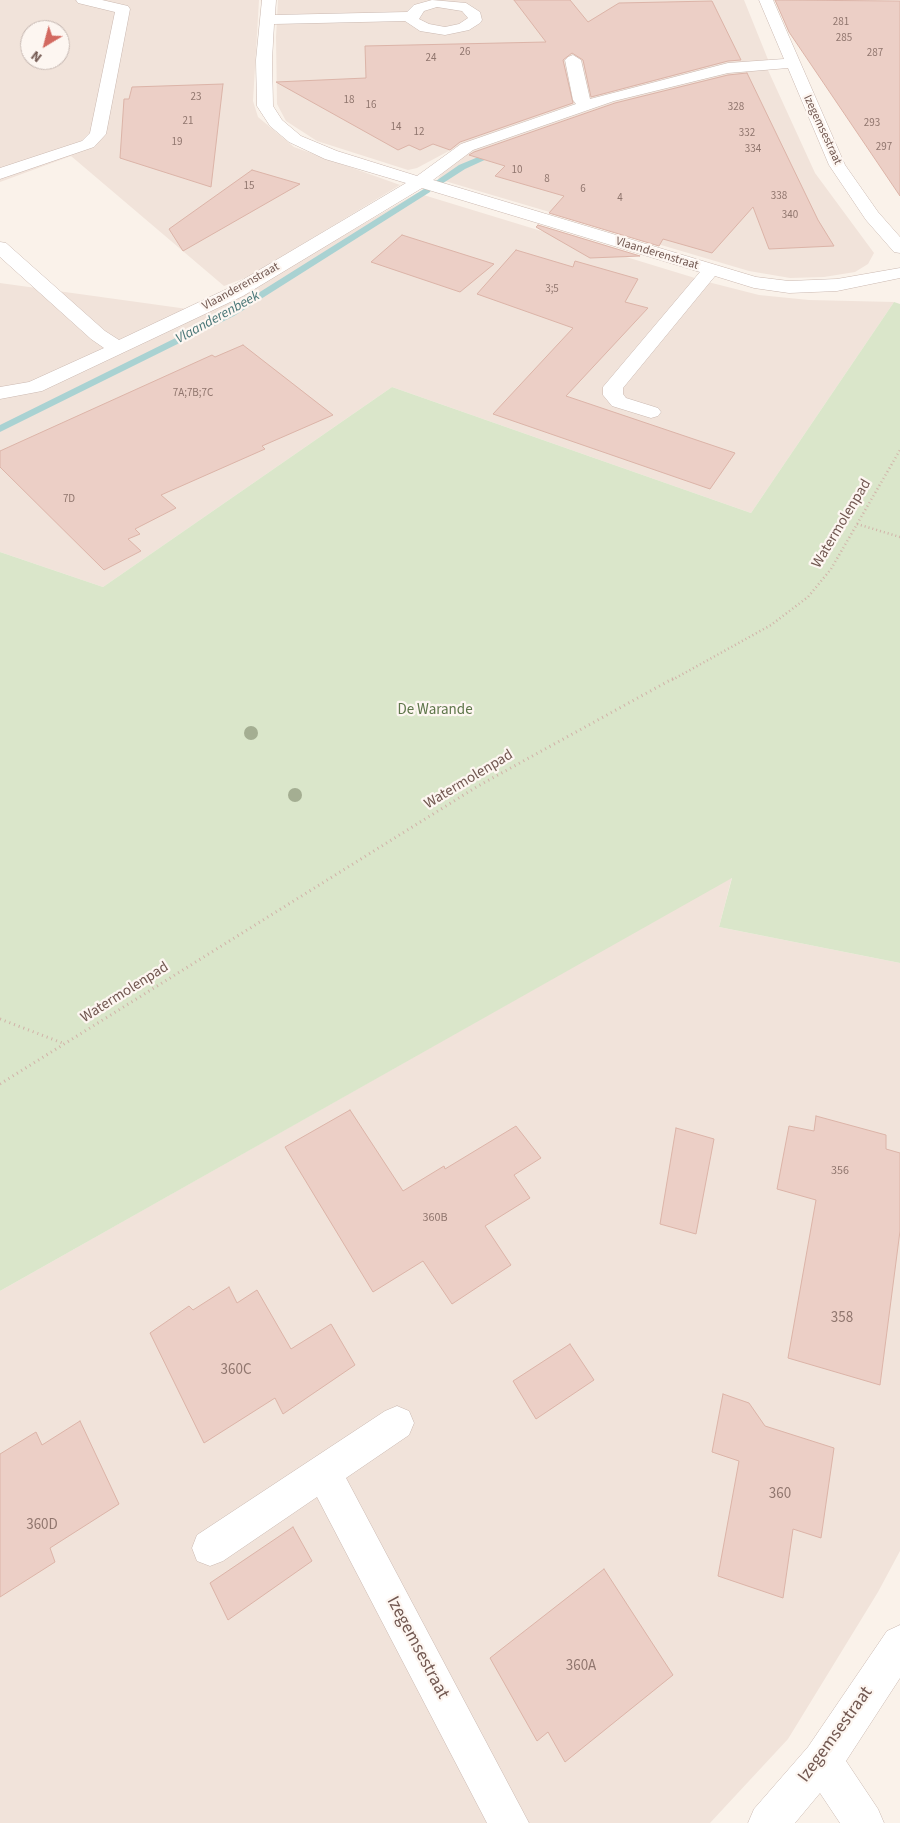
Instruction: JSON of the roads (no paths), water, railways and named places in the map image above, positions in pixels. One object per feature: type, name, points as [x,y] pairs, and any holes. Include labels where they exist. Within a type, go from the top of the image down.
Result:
[{"type":"street","points":[[0,174],[88,144],[98,134],[123,9],[83,0]]},
{"type":"street","name":"Vlaanderenstraat","points":[[269,0],[264,60],[265,106],[276,123],[295,139],[331,155],[418,183],[754,282],[789,287],[837,284],[900,273]]},
{"type":"street","name":"Izegemsestraat","points":[[766,0],[837,165],[872,216],[900,248]]},
{"type":"street","points":[[267,20],[411,16]]},
{"type":"street","points":[[574,60],[582,100],[588,105]]},
{"type":"street","name":"Vlaanderenstraat","points":[[0,393],[9,394],[34,387],[236,292],[418,183],[467,147],[634,91],[728,68],[792,63]]},
{"type":"street","points":[[0,247],[98,335],[118,348]]},
{"type":"street","points":[[651,412],[619,402],[613,395],[613,387],[711,270]]},
{"type":"street","points":[[210,1548],[397,1424]]},
{"type":"street","name":"Izegemsestraat","points":[[324,1473],[509,1823]]},
{"type":"street","name":"Izegemsestraat","points":[[768,1823],[822,1761],[900,1644]]},
{"type":"street","points":[[822,1761],[864,1823]]},
{"type":"waterway","name":"Vlaanderenbeek","points":[[434,185],[462,167],[498,152]]},
{"type":"waterway","name":"Vlaanderenbeek","points":[[0,429],[231,314],[427,190]]},
{"type":"park label","name":"De Warande","points":[[435,711]]}]
